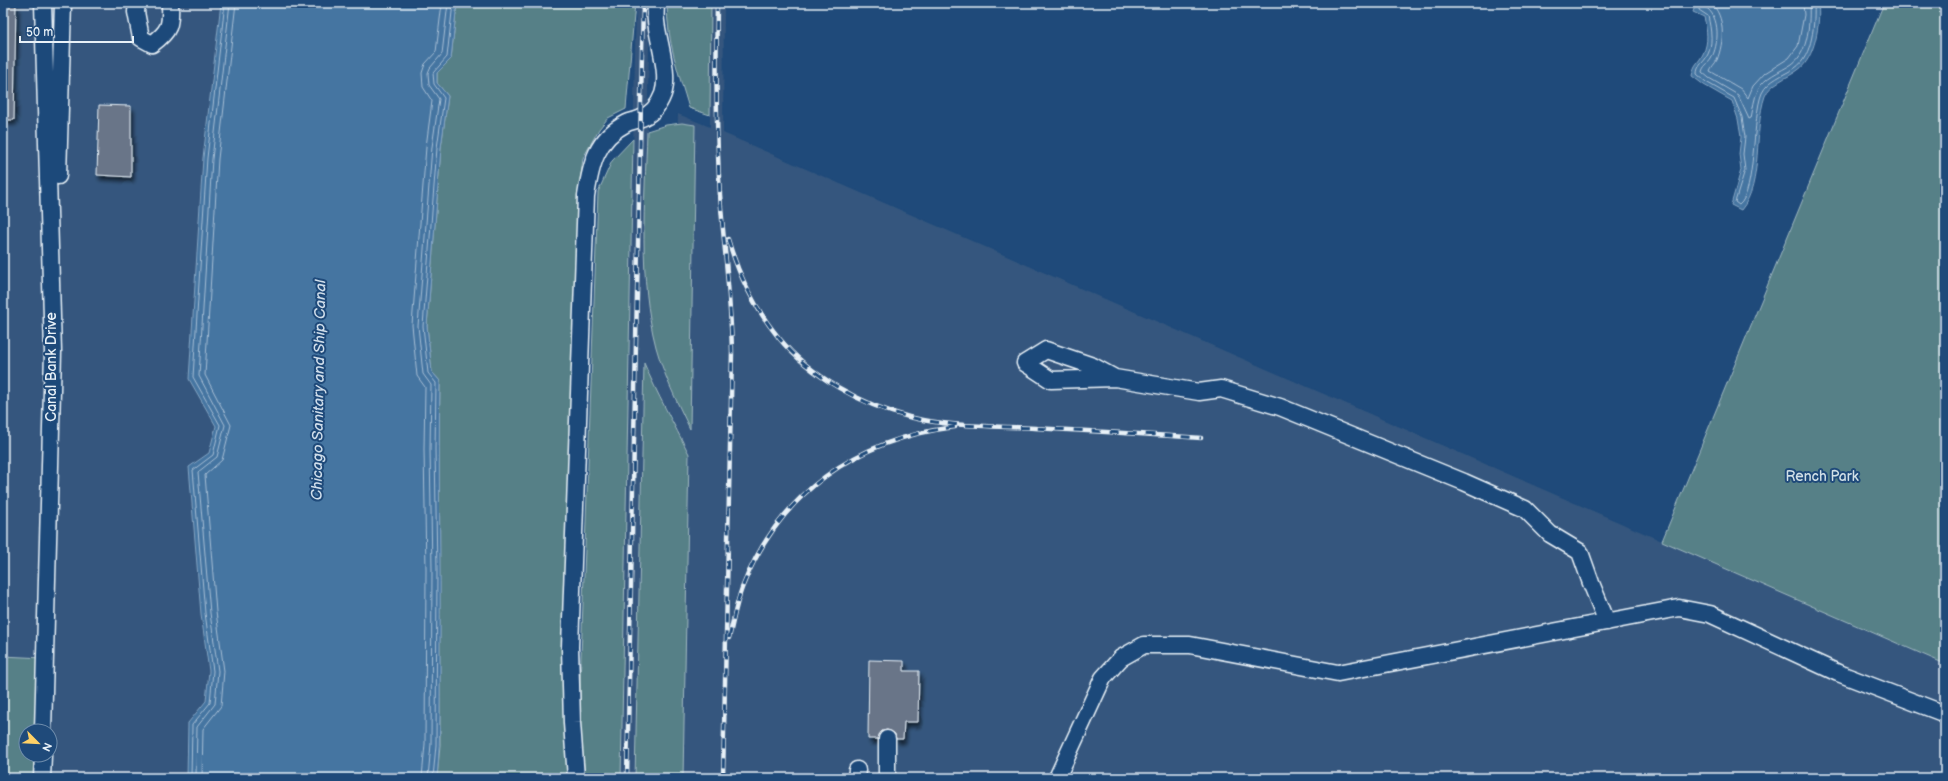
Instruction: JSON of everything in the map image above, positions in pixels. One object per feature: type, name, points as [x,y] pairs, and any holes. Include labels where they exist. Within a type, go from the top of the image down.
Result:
[{"type":"lane","name":"Canal Bank Drive","points":[[43,3],[53,352],[43,723]]},
{"type":"lane","points":[[58,178],[63,3]]},
{"type":"lane","points":[[137,3],[136,12],[141,38],[152,44],[165,35],[170,20],[170,3]]},
{"type":"lane","points":[[576,778],[572,723],[570,647],[586,196],[590,168],[598,149],[609,135],[628,122],[641,119],[652,112],[663,93],[665,72],[656,21],[656,3]]},
{"type":"lane","points":[[1115,378],[1199,392],[1221,389],[1280,407],[1464,482],[1525,510],[1550,534],[1580,552],[1590,583],[1607,622]]},
{"type":"lane","points":[[1057,778],[1103,678],[1121,658],[1144,645],[1190,645],[1338,673],[1679,608],[1710,614],[1838,673],[1945,714]]},
{"type":"lane","points":[[887,739],[887,778]]},
{"type":"lane","points":[[42,778],[43,763]]},
{"type":"shaded area","points":[[3,3],[221,3],[203,158],[189,378],[216,426],[209,453],[189,467],[201,614],[209,671],[206,701],[188,723],[187,778],[38,778],[46,763],[58,763],[58,723],[49,723],[43,658],[3,656]]},
{"type":"shaded area","points":[[636,3],[650,3],[645,221],[645,254],[648,292],[672,392],[678,114],[710,127],[710,3],[724,3],[723,133],[1945,664],[1945,778],[664,778],[672,418],[657,395],[644,364],[635,778],[621,778]]},
{"type":"green space","points":[[457,3],[635,3],[626,109],[608,118],[599,129],[583,158],[580,183],[568,778],[437,778],[440,745],[440,381],[432,372],[427,326],[441,148],[448,96],[437,83],[437,73],[451,59]]},
{"type":"green space","points":[[667,3],[711,3],[710,115],[689,108],[671,44],[667,17]]},
{"type":"green space","name":"Rench Park","points":[[1884,3],[1945,3],[1945,664],[1662,541]]},
{"type":"green space","points":[[682,123],[695,125],[690,429],[667,379],[656,347],[650,321],[644,240],[647,131],[666,125]]},
{"type":"green space","points":[[633,139],[621,778],[585,778],[580,722],[580,684],[598,192],[612,161]]},
{"type":"green space","points":[[644,363],[689,454],[683,778],[635,778]]},
{"type":"green space","points":[[3,656],[43,658],[40,723],[18,723],[18,763],[39,763],[38,778],[3,778]]},
{"type":"water","name":"Chicago Sanitary and Ship Canal","points":[[221,3],[457,3],[451,59],[437,73],[437,83],[448,96],[441,148],[427,326],[432,372],[440,381],[440,713],[437,778],[187,778],[188,723],[206,701],[209,671],[201,614],[189,467],[209,453],[216,426],[189,379],[203,158]]},
{"type":"water","points":[[1696,3],[1818,3],[1819,20],[1816,40],[1809,58],[1798,70],[1767,91],[1765,96],[1759,124],[1756,171],[1753,186],[1748,199],[1741,210],[1731,205],[1741,170],[1739,154],[1741,137],[1738,119],[1732,101],[1704,85],[1692,76],[1695,66],[1705,49],[1707,40],[1704,17],[1693,12]]},
{"type":"building","points":[[3,3],[16,3],[14,120],[3,120]]},
{"type":"building","points":[[99,105],[131,106],[131,177],[97,175]]},
{"type":"building","points":[[869,660],[904,661],[904,671],[919,671],[918,722],[904,722],[903,739],[896,739],[895,734],[887,730],[882,731],[878,739],[868,739]]},
{"type":"railway","points":[[627,778],[643,3]]},
{"type":"railway","points":[[717,3],[716,51],[720,195],[729,293],[732,352],[723,778]]},
{"type":"railway","points":[[728,239],[742,278],[755,304],[779,338],[792,352],[821,377],[855,397],[873,405],[909,417],[940,423],[1201,438]]},
{"type":"railway","points":[[729,638],[742,588],[758,555],[777,525],[799,499],[825,477],[853,458],[885,444],[919,434],[955,427]]}]
